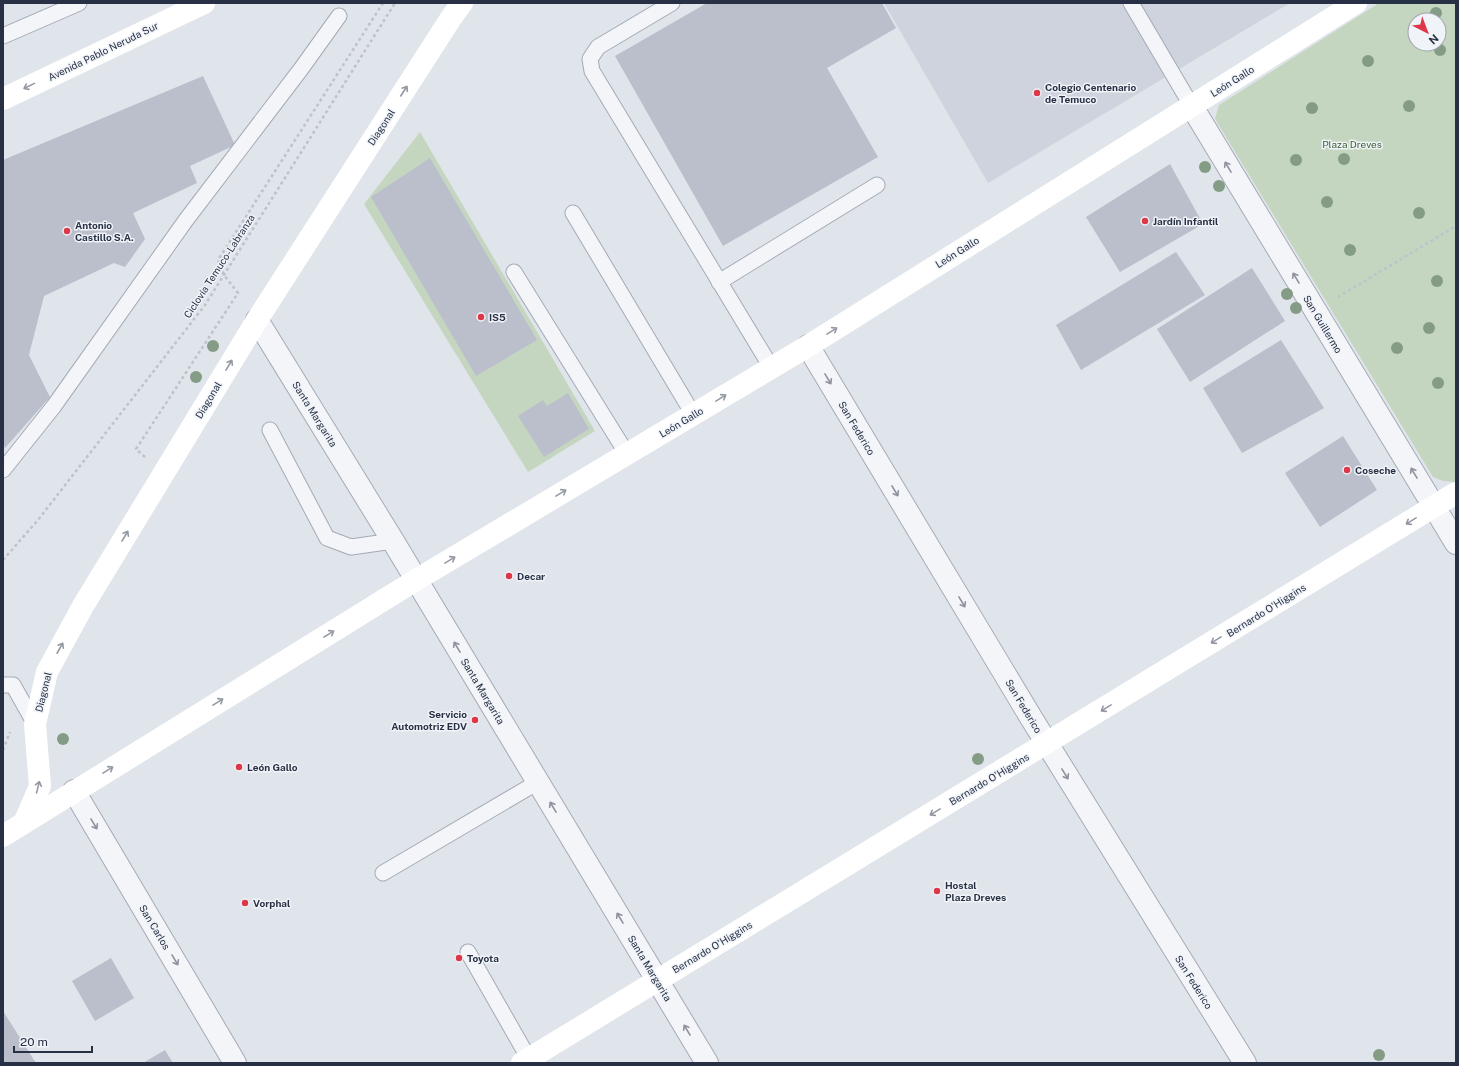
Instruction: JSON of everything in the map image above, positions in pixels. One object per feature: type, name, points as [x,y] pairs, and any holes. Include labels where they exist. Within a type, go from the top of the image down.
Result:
[{"type":"street","name":"Avenida Pablo Neruda Sur","points":[[3,99],[204,3]]},
{"type":"street","name":"León Gallo","points":[[3,836],[416,580],[808,346],[1356,3]]},
{"type":"street","name":"Diagonal","points":[[24,823],[40,786],[35,724],[46,672],[83,606],[257,320],[452,8]]},
{"type":"street","name":"San Guillermo","points":[[1191,105],[1456,543]]},
{"type":"street","name":"Santa Margarita","points":[[257,320],[393,541],[707,1063]]},
{"type":"street","name":"San Federico","points":[[808,346],[1047,744],[1244,1063]]},
{"type":"street","name":"Bernardo O'Higgins","points":[[525,1061],[1047,744],[1456,493]]},
{"type":"street","name":"San Carlos","points":[[74,791],[235,1063]]},
{"type":"lane","points":[[3,36],[79,3]]},
{"type":"lane","points":[[672,3],[598,47],[590,60],[592,71],[771,368]]},
{"type":"lane","points":[[1131,3],[1191,105]]},
{"type":"lane","points":[[3,470],[54,406],[186,220],[301,69],[339,16]]},
{"type":"lane","points":[[719,282],[877,186]]},
{"type":"lane","points":[[573,213],[693,414]]},
{"type":"lane","points":[[514,272],[628,454]]},
{"type":"lane","points":[[270,430],[327,538],[351,547],[393,541]]},
{"type":"lane","points":[[3,685],[13,685],[35,724]]},
{"type":"lane","points":[[383,873],[538,782]]},
{"type":"lane","points":[[468,952],[525,1061]]},
{"type":"path","points":[[149,460],[136,449],[238,293],[224,275],[218,260],[384,3]]},
{"type":"path","name":"Ciclovía Temuco-Labranza","points":[[3,560],[38,520],[191,323],[224,275],[395,3]]},
{"type":"path","points":[[1338,297],[1456,226]]},
{"type":"path","points":[[3,750],[22,701]]},
{"type":"shaded area","name":"Colegio Centenario de Temuco","points":[[884,3],[1290,3],[988,183]]},
{"type":"green space","name":"Plaza Dreves","points":[[1379,3],[1456,3],[1455,482],[1443,481],[1433,477],[1215,119],[1219,105]]},
{"type":"green space","name":"IS5","points":[[420,132],[595,431],[528,472],[364,204]]},
{"type":"building","points":[[707,3],[882,3],[896,28],[827,68],[878,157],[723,246],[615,56]]},
{"type":"building","points":[[203,76],[235,145],[190,166],[197,183],[133,213],[145,239],[125,267],[114,263],[44,296],[29,355],[50,397],[5,448],[3,443],[3,160]]},
{"type":"building","points":[[430,158],[537,340],[476,376],[371,197]]},
{"type":"building","name":"Jardín Infantil","points":[[1170,164],[1203,224],[1120,272],[1086,217]]},
{"type":"building","points":[[1176,252],[1205,295],[1081,370],[1056,325]]},
{"type":"building","points":[[1252,268],[1285,321],[1190,382],[1157,329]]},
{"type":"building","points":[[1281,340],[1324,408],[1242,453],[1203,388]]},
{"type":"building","points":[[568,393],[589,429],[544,457],[518,416],[543,400],[547,406]]},
{"type":"building","points":[[1343,436],[1377,490],[1320,527],[1285,473]]},
{"type":"building","points":[[111,958],[134,998],[95,1021],[72,981]]},
{"type":"building","points":[[3,1011],[36,1063],[3,1063]]},
{"type":"building","points":[[165,1050],[173,1063],[143,1063]]},
{"type":"place","name":"Colegio Centenario de Temuco","points":[[1037,93]]},
{"type":"place","name":"Jardín Infantil","points":[[1145,221]]},
{"type":"place","name":"Antonio Castillo S.A.","points":[[67,231]]},
{"type":"place","name":"IS5","points":[[481,317]]},
{"type":"place","name":"Coseche","points":[[1347,470]]},
{"type":"place","name":"Decar","points":[[509,576]]},
{"type":"place","name":"Servicio Automotriz EDV","points":[[475,720]]},
{"type":"place","name":"León Gallo","points":[[239,767]]},
{"type":"place","name":"Hostal Plaza Dreves","points":[[937,891]]},
{"type":"place","name":"Vorphal","points":[[245,903]]},
{"type":"place","name":"Toyota","points":[[459,958]]}]
